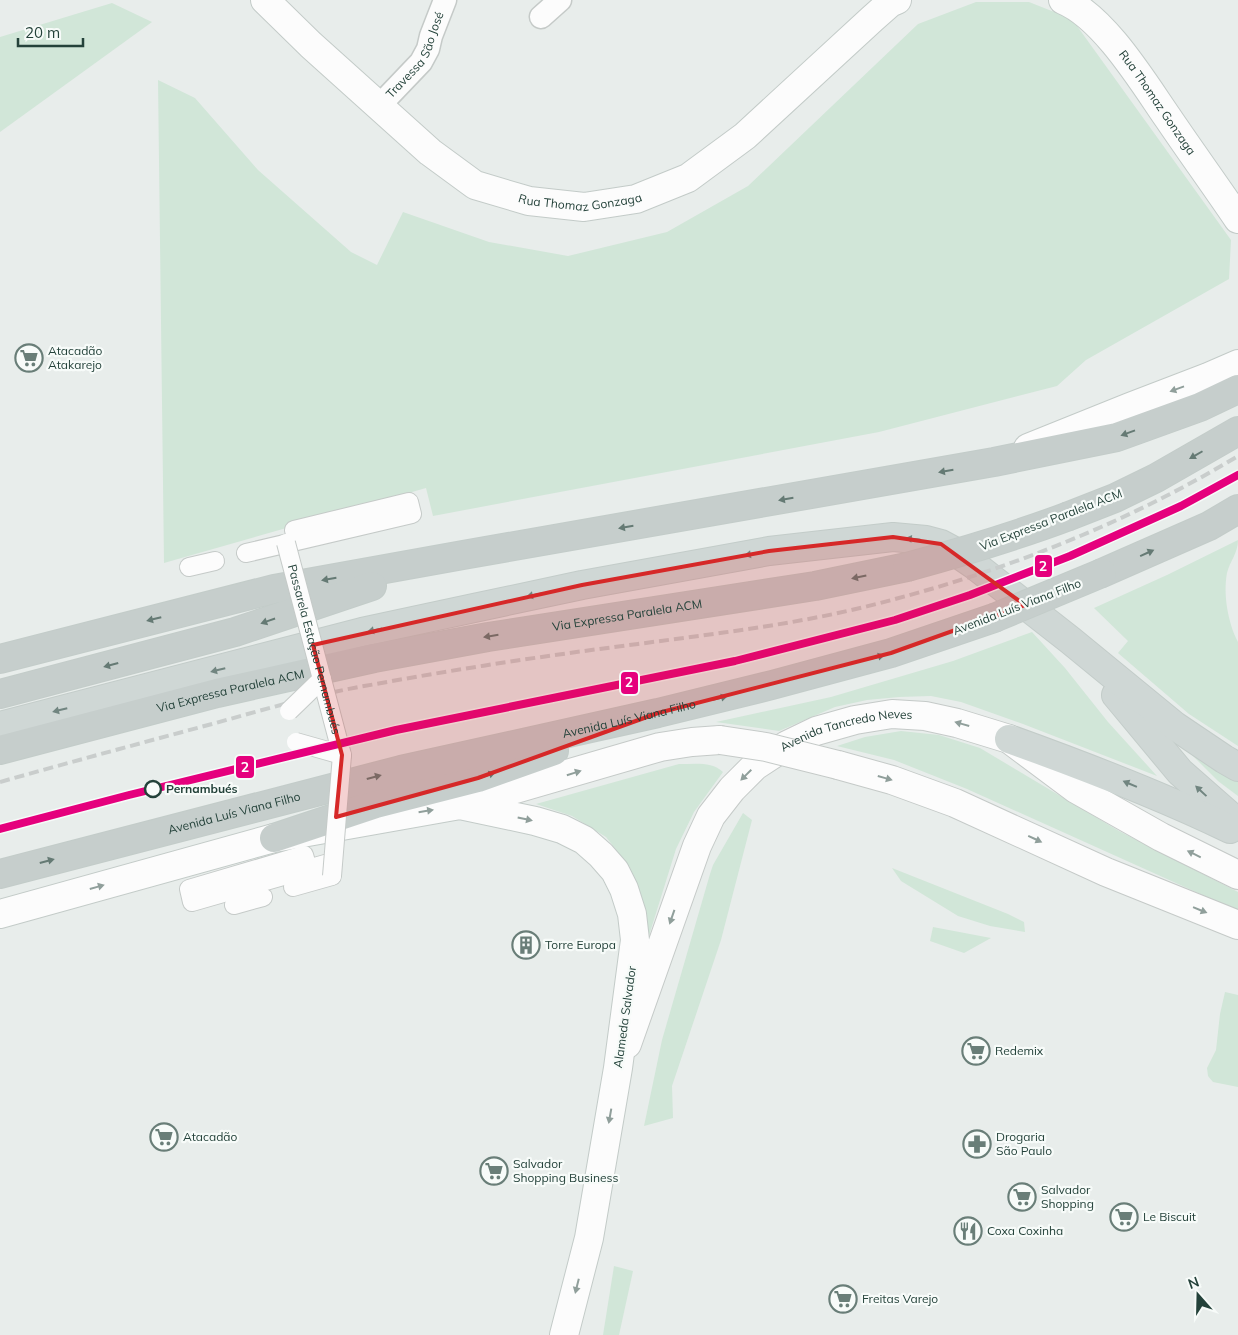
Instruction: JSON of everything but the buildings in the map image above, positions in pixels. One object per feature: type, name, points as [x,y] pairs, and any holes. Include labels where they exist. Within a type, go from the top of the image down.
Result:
[{"type":"highway","points":[[0,659],[274,590],[994,462],[1117,437],[1200,407],[1238,389]]},
{"type":"highway","name":"Via Expressa Paralela ACM","points":[[0,750],[217,693],[374,658],[488,637],[815,586],[907,567],[1017,536],[1115,498],[1156,478],[1238,431]]},
{"type":"highway","name":"Avenida Luís Viana Filho","points":[[0,874],[401,770],[658,713],[890,653],[994,618],[1209,526],[1238,510]]},
{"type":"highway","points":[[0,694],[235,632],[463,555]]},
{"type":"highway","points":[[274,838],[376,804],[478,778],[658,713]]},
{"type":"main road","name":"Rua Thomaz Gonzaga","points":[[265,0],[311,45],[430,152],[476,185],[529,201],[584,207],[636,200],[688,178],[745,136],[872,18],[890,3],[897,0]]},
{"type":"main road","name":"Rua Thomaz Gonzaga","points":[[1062,0],[1073,4],[1091,19],[1116,45],[1238,219]]},
{"type":"main road","points":[[1208,377],[1231,356],[1238,346]]},
{"type":"main road","points":[[994,462],[1238,364]]},
{"type":"main road","points":[[0,726],[362,632],[582,585],[769,551],[893,537],[926,540],[941,544],[954,551],[1070,640],[1175,726],[1224,759],[1238,766]]},
{"type":"main road","points":[[1070,640],[1180,772],[1238,823]]},
{"type":"main road","name":"Avenida Tancredo Neves","points":[[618,1068],[697,846],[711,816],[755,766],[788,745],[816,732],[854,720],[892,714],[933,717],[1009,739],[1076,789],[1161,838],[1238,875]]},
{"type":"main road","points":[[1009,739],[1099,771],[1187,808],[1238,833]]},
{"type":"main road","points":[[0,914],[274,838],[460,805],[660,747],[720,740],[766,747],[892,780],[955,803],[1106,872],[1238,925]]},
{"type":"main road","name":"Alameda Salvador","points":[[460,805],[535,821],[562,829],[584,840],[615,871],[632,914],[635,940],[618,1068],[589,1238],[564,1335]]},
{"type":"street","name":"Travessa São José","points":[[379,106],[420,62],[428,49],[445,0]]},
{"type":"street","points":[[541,18],[560,0]]},
{"type":"street","points":[[246,553],[412,514],[409,502],[294,530],[296,537],[397,514]]},
{"type":"street","name":"Passarela Estação Pernambués","points":[[286,543],[342,755],[332,876],[293,887]]},
{"type":"street","points":[[189,567],[214,561]]},
{"type":"street","points":[[289,711],[322,679]]},
{"type":"street","name":"Passarela Estação Pernambués","points":[[296,742],[342,755]]},
{"type":"street","points":[[228,887],[307,865],[304,855],[188,889],[192,902],[332,862]]},
{"type":"street","points":[[234,905],[262,896]]},
{"type":"highlighted area","points":[[893,537],[941,544],[1025,605],[891,653],[658,713],[478,778],[336,817],[342,755],[313,645],[582,585],[769,551]]},
{"type":"green space","points":[[976,2],[1029,2],[1072,19],[1231,240],[1229,279],[1086,360],[1057,386],[879,432],[433,516],[426,488],[164,563],[158,80],[195,98],[258,170],[351,252],[377,265],[403,212],[489,242],[568,256],[667,232],[748,186],[918,24]]},
{"type":"green space","points":[[112,3],[152,22],[0,132],[0,37]]},
{"type":"green space","points":[[1238,540],[1237,549],[1227,573],[1226,599],[1229,617],[1238,642],[1238,746],[1189,714],[1118,653],[1128,641],[1094,608]]},
{"type":"green space","points":[[1032,632],[1065,668],[1108,722],[1157,776],[961,702],[931,696],[867,700],[835,707],[779,731],[716,722],[831,697],[953,661]]},
{"type":"green space","points":[[901,731],[939,735],[980,748],[1119,831],[1238,892],[1238,911],[967,789],[894,760],[837,746],[865,737]]},
{"type":"green space","points":[[1182,745],[1238,781],[1238,796],[1218,781]]},
{"type":"green space","points":[[679,764],[714,766],[723,772],[694,812],[676,849],[647,942],[641,897],[629,866],[606,837],[572,816],[536,804]]},
{"type":"green space","points":[[743,813],[752,820],[721,940],[672,1086],[673,1118],[644,1126],[662,1040],[710,874],[713,865]]},
{"type":"green space","points":[[892,868],[1008,914],[1024,922],[1025,932],[990,926],[958,916],[901,881]]},
{"type":"green space","points":[[933,927],[991,938],[964,953],[930,941]]},
{"type":"green space","points":[[1225,992],[1238,995],[1238,1087],[1213,1082],[1208,1076],[1207,1068],[1216,1050],[1220,1014]]},
{"type":"green space","points":[[614,1266],[633,1271],[619,1335],[603,1335]]},
{"type":"railway","points":[[0,782],[273,707],[355,688],[507,662],[760,627],[820,617],[880,603],[973,576],[1064,543],[1153,503],[1238,456]]},
{"type":"transit line","name":"2","points":[[0,829],[129,795],[396,730],[735,661],[895,620],[970,595],[1070,556],[1181,506],[1238,475]]},
{"type":"place","name":"Atacadão Atakarejo","points":[[29,358]]},
{"type":"place","name":"Pernambués","points":[[153,789]]},
{"type":"place","name":"Torre Europa","points":[[526,945]]},
{"type":"place","name":"Redemix","points":[[976,1051]]},
{"type":"place","name":"Atacadão","points":[[164,1137]]},
{"type":"place","name":"Drogaria São Paulo","points":[[977,1144]]},
{"type":"place","name":"Salvador Shopping Business","points":[[494,1171]]},
{"type":"place","name":"Salvador Shopping","points":[[1022,1197]]},
{"type":"place","name":"Le Biscuit","points":[[1124,1217]]},
{"type":"place","name":"Coxa Coxinha","points":[[968,1231]]},
{"type":"place","name":"Freitas Varejo","points":[[843,1299]]}]
